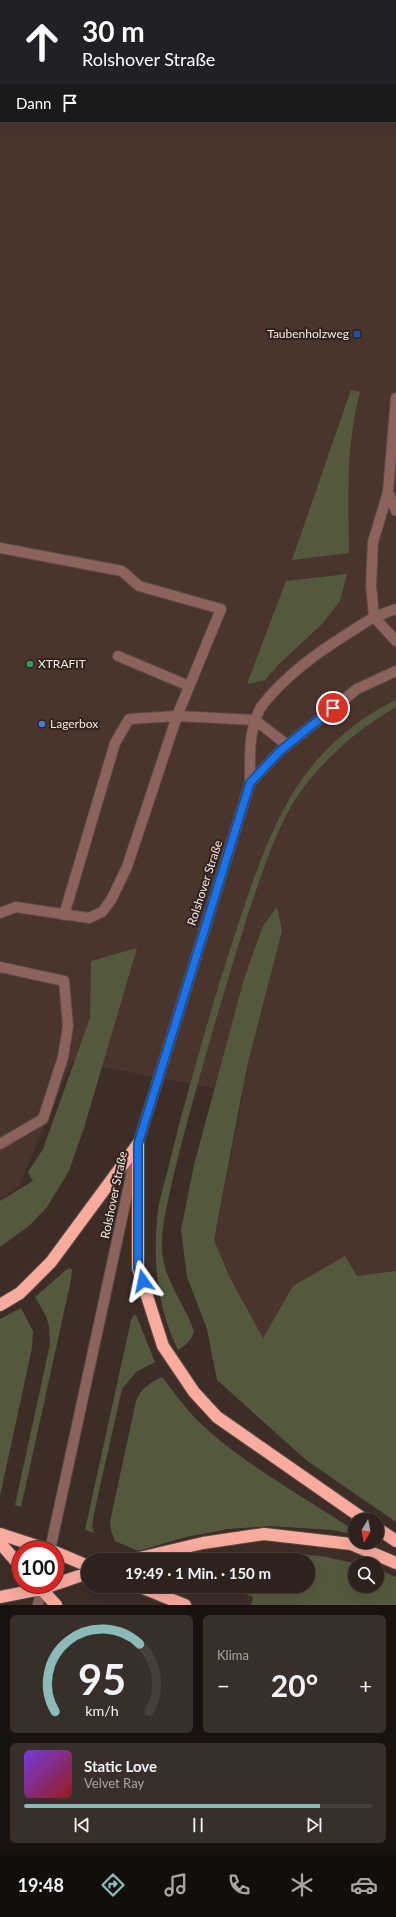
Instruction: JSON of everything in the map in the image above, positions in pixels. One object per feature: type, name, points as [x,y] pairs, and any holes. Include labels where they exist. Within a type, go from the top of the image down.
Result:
[{"type":"highway","points":[[0,1305],[20,1293],[51,1262],[138,1144]]},
{"type":"highway","points":[[138,1144],[138,1268],[164,1346],[194,1392],[217,1417],[355,1513]]},
{"type":"highway","points":[[384,1533],[396,1541]]},
{"type":"highway","points":[[0,1534],[21,1541]]},
{"type":"highway","points":[[161,1553],[204,1543],[264,1534],[351,1544],[396,1563]]},
{"type":"highway","points":[[0,1543],[12,1557]]},
{"type":"highway","points":[[64,1556],[81,1563]]},
{"type":"highway","points":[[64,1580],[81,1575]]},
{"type":"highway","points":[[0,1597],[15,1593]]},
{"type":"highway","points":[[46,1593],[56,1605]]},
{"type":"highway","points":[[155,1593],[185,1605]]},
{"type":"highway","points":[[0,1601],[11,1605]]},
{"type":"street","points":[[396,398],[388,492],[373,542],[371,584],[374,617],[396,641]]},
{"type":"street","points":[[388,492],[396,511]]},
{"type":"street","points":[[0,548],[122,571],[139,586],[221,609],[177,716],[126,867],[111,900],[102,912],[89,918],[16,907],[0,913]]},
{"type":"street","name":"Rolshover Straße","points":[[51,1541],[138,1144],[250,783],[250,741],[259,709],[284,680],[328,645],[374,617],[396,609]]},
{"type":"street","points":[[118,656],[189,686]]},
{"type":"street","name":"Rolshover Straße","points":[[250,783],[287,745],[357,689],[396,671]]},
{"type":"street","points":[[64,914],[115,743],[129,719],[177,716],[255,720],[287,745]]},
{"type":"street","points":[[0,967],[64,981],[68,1026],[63,1057],[43,1119],[0,1144]]},
{"type":"street","points":[[38,1605],[39,1593]]},
{"type":"shaded area","points":[[0,122],[396,122],[396,1464],[263,1338],[230,1278],[214,1240],[243,1094],[72,1061],[19,1186],[0,1199]]},
{"type":"green space","points":[[351,390],[360,392],[355,412],[350,452],[348,492],[349,553],[292,560]]},
{"type":"green space","points":[[347,574],[340,601],[321,625],[279,664],[265,680],[247,684],[286,581]]},
{"type":"green space","points":[[396,700],[396,707],[356,734],[321,767],[300,792],[277,834],[249,911],[191,1110],[173,1177],[164,1220],[162,1250],[166,1272],[194,1331],[188,1342],[178,1350],[166,1319],[158,1286],[156,1236],[158,1213],[178,1127],[198,1055],[244,907],[270,838],[286,804],[305,775],[327,749],[353,726],[381,707]]},
{"type":"green space","points":[[277,907],[282,931],[247,1066],[214,1240],[230,1278],[263,1338],[293,1286],[345,1256],[357,1276],[396,1271],[396,1522],[306,1460],[217,1380],[207,1329],[187,1277],[181,1230],[194,1165],[244,979],[263,926]]},
{"type":"green space","points":[[137,948],[84,1128],[69,1171],[47,1207],[29,1226],[0,1247],[0,1201],[33,1181],[28,1172],[43,1149],[90,1018],[91,961]]},
{"type":"green space","points":[[70,1268],[72,1270],[71,1280],[21,1507],[15,1505],[50,1344],[49,1326],[46,1316],[35,1297]]},
{"type":"green space","points":[[21,1308],[33,1331],[32,1348],[0,1496],[0,1319]]},
{"type":"green space","points":[[134,1315],[136,1315],[155,1362],[136,1372],[122,1389],[94,1513],[92,1526],[94,1533],[85,1530],[131,1320]]},
{"type":"green space","points":[[162,1377],[184,1406],[216,1437],[274,1480],[348,1527],[348,1533],[333,1530],[270,1526],[228,1529],[186,1537],[138,1551],[115,1541],[110,1522],[136,1401],[146,1386]]},
{"type":"green space","points":[[315,1555],[348,1562],[348,1593],[384,1593],[384,1572],[396,1577],[396,1605],[251,1605],[253,1597],[243,1593],[315,1593]]},
{"type":"place","name":"Taubenholzweg","points":[[357,334]]},
{"type":"place","name":"XTRAFIT","points":[[30,664]]},
{"type":"place","name":"Lagerbox","points":[[42,724]]},
{"type":"route","points":[[143,1281],[138,1268],[138,1144],[250,783],[280,751],[333,708]]}]
